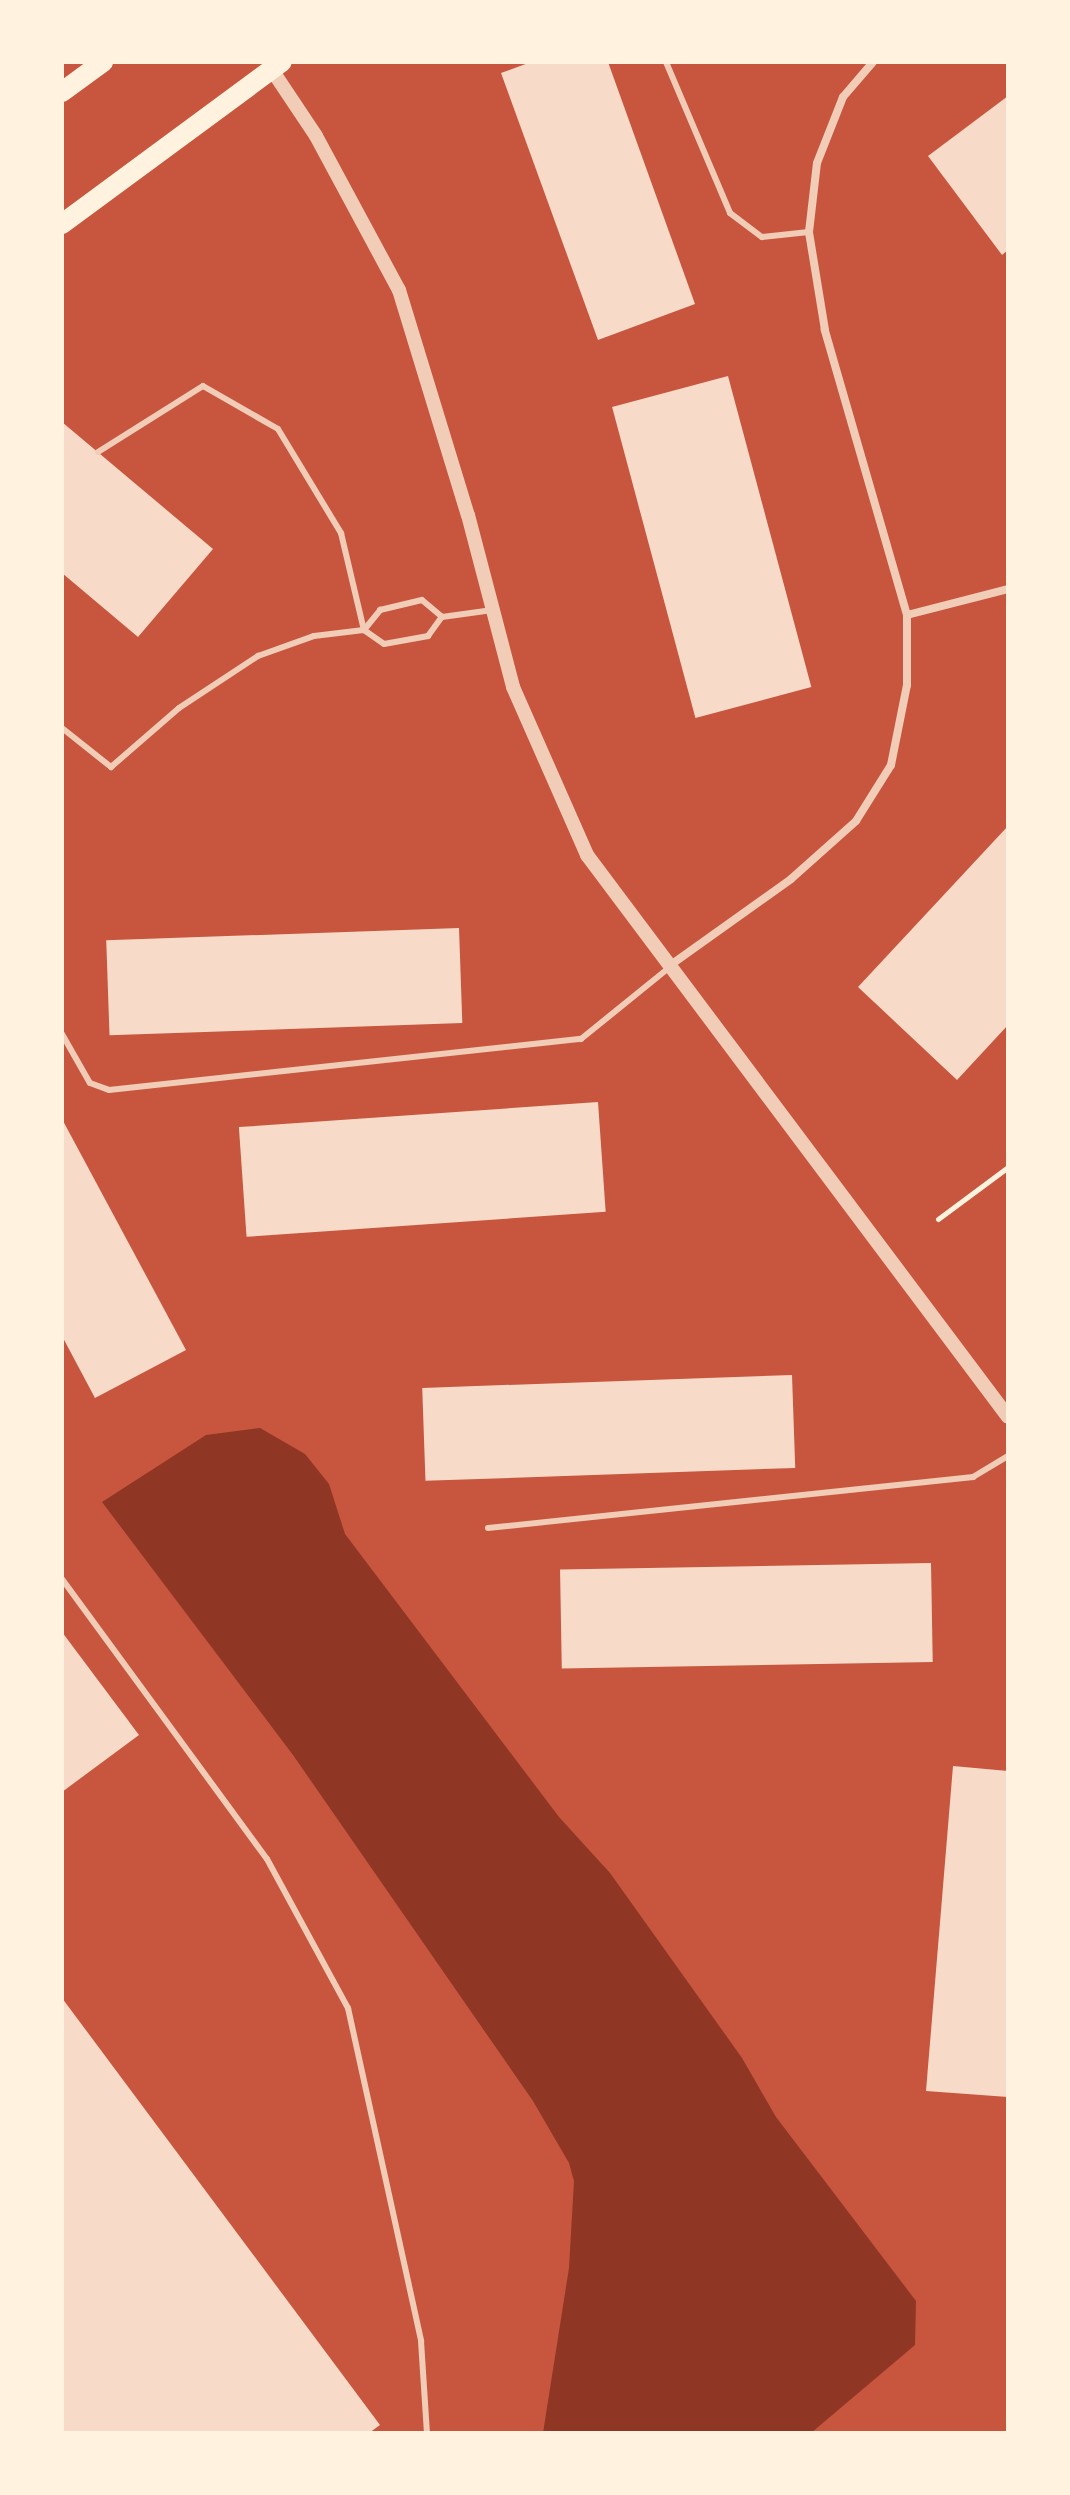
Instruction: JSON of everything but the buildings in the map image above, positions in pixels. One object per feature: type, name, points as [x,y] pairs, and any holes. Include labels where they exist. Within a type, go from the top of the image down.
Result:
[{"type":"main road","points":[[62,92],[103,62]]},
{"type":"main road","points":[[62,224],[274,65]]},
{"type":"street","points":[[672,964],[791,879],[856,821],[891,765],[907,685],[907,615],[825,330],[809,232],[817,163],[843,97],[873,62]]},
{"type":"street","points":[[274,65],[399,290],[513,687],[587,855],[672,964],[1008,1417]]},
{"type":"street","points":[[907,615],[1008,589]]},
{"type":"lane","points":[[666,62],[730,213],[762,237],[809,232]]},
{"type":"lane","points":[[98,452],[203,386],[278,429],[341,533],[364,630],[384,644],[428,636],[442,617],[493,610]]},
{"type":"lane","points":[[62,728],[111,767],[179,708],[258,656],[314,636],[364,630],[380,610],[422,600],[442,617]]},
{"type":"lane","points":[[62,1034],[90,1083],[109,1090],[581,1039],[672,964]]},
{"type":"lane","points":[[488,1528],[973,1477],[1008,1456]]},
{"type":"lane","points":[[62,1579],[267,1859],[348,2008],[421,2341],[427,2433]]},
{"type":"path","points":[[938,1219],[1008,1167]]},
{"type":"shaded area","points":[[260,1428],[305,1454],[329,1484],[345,1534],[559,1817],[610,1873],[742,2058],[776,2117],[916,2301],[915,2345],[811,2433],[543,2433],[569,2268],[574,2181],[569,2163],[533,2101],[293,1755],[102,1502],[206,1435]]}]
